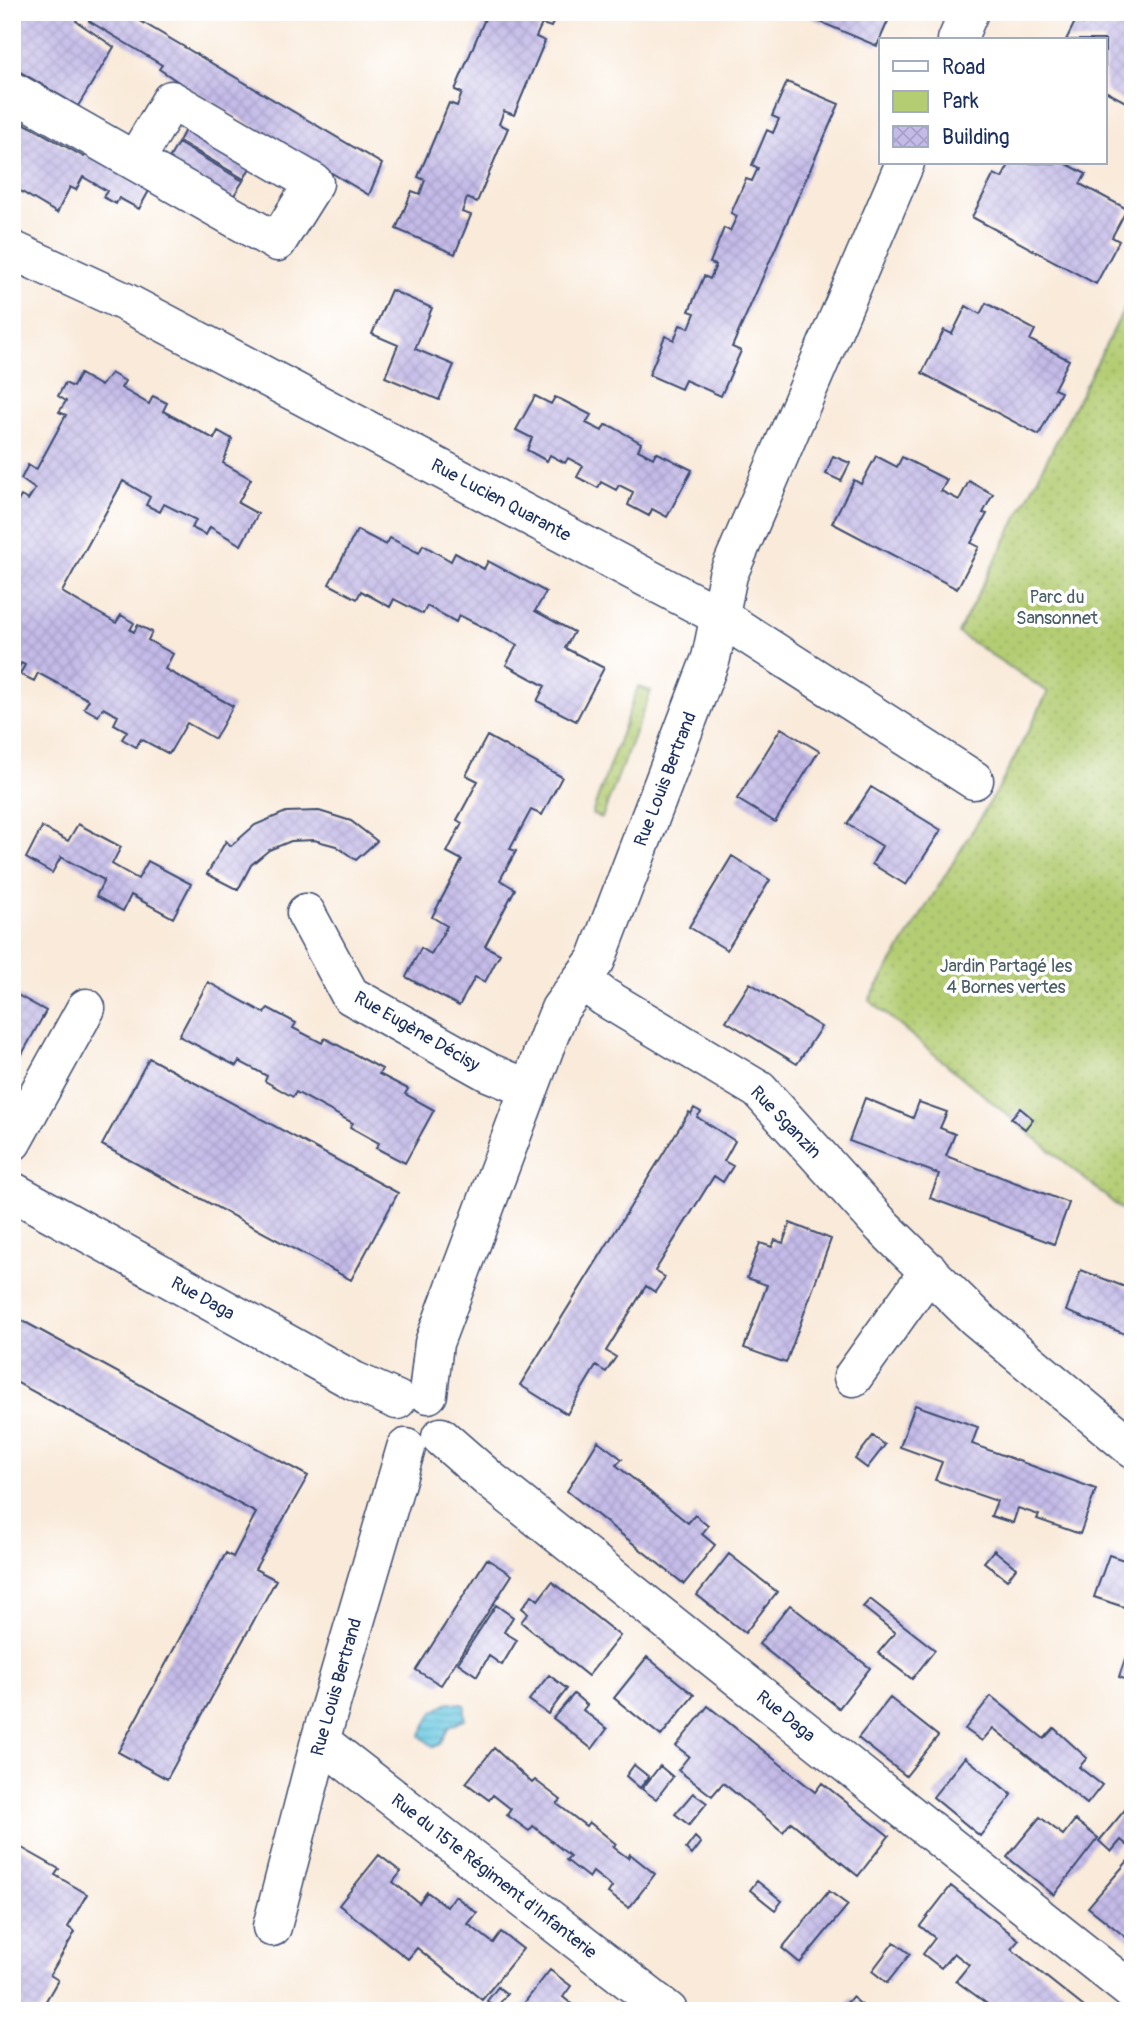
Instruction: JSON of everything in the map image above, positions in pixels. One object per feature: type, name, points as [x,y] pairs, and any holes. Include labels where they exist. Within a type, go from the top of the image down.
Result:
[{"type":"street","points":[[958,38],[969,12]]},
{"type":"street","points":[[12,91],[135,161]]},
{"type":"street","name":"Rue Louis Bertrand","points":[[412,1397],[560,1009],[596,960],[710,658],[728,575],[905,164]]},
{"type":"street","name":"Rue Lucien Quarante","points":[[12,250],[125,302],[719,616],[974,780]]},
{"type":"street","name":"Rue Eugène Décisy","points":[[306,913],[350,995],[488,1072],[529,1089]]},
{"type":"street","name":"Rue Sganzin","points":[[583,981],[604,997],[759,1090],[882,1226],[976,1318],[1133,1449]]},
{"type":"street","points":[[12,1142],[86,1008]]},
{"type":"street","name":"Rue Daga","points":[[12,1191],[354,1381],[412,1397]]},
{"type":"street","points":[[853,1377],[929,1271]]},
{"type":"street","points":[[412,1397],[435,1398],[445,1412],[445,1429],[424,1443],[398,1443],[388,1427],[391,1408],[412,1397]]},
{"type":"street","name":"Rue Louis Bertrand","points":[[272,1927],[320,1741],[424,1443]]},
{"type":"street","name":"Rue Daga","points":[[424,1443],[489,1479],[1133,1993]]},
{"type":"street","name":"Rue du 151e Régiment d'Infanterie","points":[[320,1741],[668,2011]]},
{"type":"green space","name":"Parc du Sansonnet","points":[[1133,292],[1133,1219],[869,1000],[1001,784],[1048,692],[958,633]]},
{"type":"green space","points":[[638,687],[651,691],[602,818],[592,814]]},
{"type":"water","points":[[450,1702],[465,1705],[465,1719],[449,1727],[440,1744],[434,1747],[420,1736],[433,1712]]},
{"type":"building","points":[[12,12],[81,12],[76,21],[114,47],[78,106],[12,67]]},
{"type":"building","points":[[91,12],[125,12],[382,164],[369,195],[180,83],[159,69],[162,65],[89,21]]},
{"type":"building","points":[[496,12],[557,12],[551,27],[542,24],[536,37],[545,41],[514,115],[504,111],[499,124],[508,128],[477,202],[467,198],[462,212],[471,215],[455,254],[396,229],[412,191],[420,194],[425,180],[418,177],[449,103],[457,106],[462,93],[455,90],[486,16],[494,19]]},
{"type":"building","points":[[814,12],[892,12],[877,46],[811,18]]},
{"type":"building","points":[[1090,12],[1133,12],[1133,106],[1106,92],[1106,38],[1067,38],[1076,20],[1083,24]]},
{"type":"building","points":[[787,82],[839,104],[732,347],[741,351],[721,396],[685,380],[681,389],[649,375],[665,336],[674,340],[680,325],[689,328],[695,313],[689,311],[704,276],[710,279],[716,265],[710,263],[724,228],[730,231],[737,216],[731,213],[746,179],[752,181],[758,168],[752,165],[767,130],[773,133],[779,119],[772,116]]},
{"type":"building","points":[[12,107],[25,115],[21,122],[84,157],[87,152],[150,189],[139,209],[119,198],[116,204],[103,197],[107,191],[83,177],[76,190],[70,187],[57,213],[12,186]]},
{"type":"building","points":[[186,128],[251,166],[244,179],[179,141]]},
{"type":"building","points":[[178,143],[243,181],[231,200],[167,162]]},
{"type":"building","points":[[1009,164],[1067,164],[1086,174],[1080,184],[1127,209],[1112,237],[1119,241],[1096,284],[972,217],[994,174],[1002,178]]},
{"type":"building","points":[[391,290],[432,308],[415,349],[454,365],[439,400],[385,377],[398,345],[372,334]]},
{"type":"building","points":[[986,303],[1035,330],[1030,340],[1069,360],[1054,389],[1061,392],[1039,435],[922,373],[944,330],[952,334],[966,306],[980,314]]},
{"type":"building","points":[[111,373],[125,381],[121,388],[149,404],[153,396],[167,403],[163,411],[214,439],[218,431],[232,439],[223,463],[251,479],[238,503],[258,514],[241,545],[210,527],[206,535],[192,528],[196,520],[164,504],[160,512],[146,505],[150,497],[123,481],[62,592],[116,623],[121,615],[134,623],[130,630],[134,632],[138,625],[152,632],[148,640],[173,654],[165,669],[233,706],[215,739],[187,723],[169,754],[141,739],[136,747],[122,739],[127,731],[114,724],[118,716],[103,708],[98,716],[84,708],[89,700],[38,673],[34,681],[20,674],[25,665],[21,663],[17,671],[12,669],[12,512],[21,496],[28,500],[35,489],[21,479],[28,465],[36,470],[66,415],[59,412],[66,401],[58,396],[65,383],[73,387],[80,374],[101,386]]},
{"type":"building","points":[[535,396],[551,404],[555,397],[562,400],[591,415],[586,423],[602,431],[605,425],[613,427],[641,443],[638,450],[653,458],[656,452],[692,470],[667,517],[652,509],[649,516],[628,505],[633,492],[619,485],[616,490],[601,482],[598,488],[577,477],[583,466],[568,458],[565,463],[550,455],[547,461],[527,450],[532,438],[516,430]]},
{"type":"building","points":[[833,456],[850,463],[841,481],[826,474]]},
{"type":"building","points":[[876,456],[897,467],[902,457],[947,480],[941,491],[959,500],[969,481],[993,494],[983,513],[987,514],[971,543],[979,547],[957,589],[832,523],[854,480],[861,484]]},
{"type":"building","points":[[357,530],[386,545],[390,538],[419,553],[423,545],[451,561],[455,553],[484,569],[488,561],[546,592],[535,611],[574,632],[565,648],[604,668],[576,721],[537,701],[545,686],[506,665],[517,645],[459,615],[456,622],[427,606],[423,614],[394,599],[390,607],[361,591],[357,599],[329,584]]},
{"type":"building","points":[[781,728],[819,751],[775,822],[737,799]]},
{"type":"building","points":[[487,736],[562,777],[542,815],[531,810],[510,849],[516,851],[500,880],[515,889],[485,946],[500,954],[485,982],[475,977],[459,1006],[406,977],[421,948],[431,954],[447,926],[432,917],[462,860],[447,852],[462,823],[457,820],[478,781],[466,775]]},
{"type":"building","points":[[871,787],[941,830],[906,885],[872,864],[882,846],[847,824]]},
{"type":"building","points":[[319,811],[351,821],[377,841],[356,860],[336,846],[314,840],[291,841],[269,850],[251,865],[238,890],[207,874],[226,841],[231,846],[255,825],[286,812]]},
{"type":"building","points":[[78,824],[121,847],[112,864],[138,879],[148,861],[191,884],[173,918],[131,895],[123,911],[96,896],[104,880],[61,857],[52,873],[26,858],[42,827],[68,841]]},
{"type":"building","points":[[732,856],[770,880],[727,950],[689,927]]},
{"type":"building","points":[[208,982],[264,1013],[268,1008],[296,1023],[293,1028],[322,1043],[325,1038],[382,1069],[379,1074],[408,1089],[405,1094],[434,1110],[405,1163],[376,1148],[379,1143],[350,1127],[353,1123],[296,1092],[293,1097],[265,1081],[267,1076],[239,1061],[236,1066],[179,1036]]},
{"type":"building","points":[[750,983],[821,1027],[797,1064],[726,1021]]},
{"type":"building","points":[[12,992],[46,1011],[12,1072]]},
{"type":"building","points":[[149,1058],[398,1193],[351,1280],[102,1145]]},
{"type":"building","points":[[865,1098],[913,1118],[919,1102],[947,1112],[940,1128],[955,1134],[946,1156],[1069,1203],[1054,1244],[930,1198],[939,1174],[849,1141]]},
{"type":"building","points":[[694,1108],[701,1112],[697,1117],[735,1141],[724,1161],[733,1166],[723,1182],[714,1176],[655,1271],[665,1277],[655,1292],[646,1286],[606,1351],[616,1357],[606,1372],[596,1366],[567,1414],[520,1385],[689,1112],[691,1114]]},
{"type":"building","points":[[1020,1108],[1033,1119],[1025,1129],[1011,1118]]},
{"type":"building","points":[[790,1223],[831,1239],[786,1363],[744,1348],[767,1285],[747,1278],[760,1243],[772,1247],[775,1240],[783,1243]]},
{"type":"building","points":[[1081,1270],[1133,1290],[1133,1337],[1066,1311]]},
{"type":"building","points":[[12,1315],[308,1476],[255,1569],[276,1580],[167,1779],[118,1752],[226,1553],[233,1557],[256,1513],[12,1380]]},
{"type":"building","points":[[915,1405],[978,1427],[972,1444],[1096,1489],[1080,1534],[1037,1519],[1039,1515],[1018,1508],[1013,1523],[991,1516],[997,1501],[935,1480],[942,1462],[900,1447]]},
{"type":"building","points":[[873,1436],[885,1445],[867,1468],[855,1459]]},
{"type":"building","points":[[598,1441],[622,1459],[616,1465],[688,1523],[695,1515],[708,1526],[702,1534],[715,1545],[684,1584],[567,1491]]},
{"type":"building","points":[[994,1550],[1016,1568],[1007,1580],[984,1562]]},
{"type":"building","points":[[729,1554],[777,1592],[745,1633],[697,1595]]},
{"type":"building","points":[[1109,1555],[1133,1563],[1133,1610],[1094,1597]]},
{"type":"building","points":[[487,1559],[512,1575],[441,1685],[416,1670]]},
{"type":"building","points":[[552,1582],[620,1636],[588,1676],[521,1622],[528,1613],[522,1608],[532,1595],[538,1600]]},
{"type":"building","points":[[870,1599],[935,1650],[912,1679],[878,1653],[895,1633],[863,1607]]},
{"type":"building","points":[[496,1605],[513,1617],[504,1632],[517,1640],[502,1665],[489,1656],[477,1676],[458,1663]]},
{"type":"building","points":[[790,1605],[870,1668],[839,1708],[759,1644]]},
{"type":"building","points":[[647,1657],[694,1695],[661,1736],[614,1698]]},
{"type":"building","points":[[1125,1659],[1133,1662],[1133,1682],[1119,1677]]},
{"type":"building","points":[[549,1675],[567,1689],[548,1714],[529,1700]]},
{"type":"building","points":[[574,1694],[587,1705],[583,1710],[607,1729],[592,1749],[553,1718]]},
{"type":"building","points":[[991,1696],[1044,1739],[1054,1728],[1087,1758],[1079,1767],[1102,1785],[1087,1804],[993,1728],[982,1741],[965,1729]]},
{"type":"building","points":[[890,1698],[938,1736],[906,1776],[858,1738]]},
{"type":"building","points":[[708,1706],[815,1792],[822,1783],[889,1836],[858,1876],[791,1822],[783,1832],[723,1783],[712,1796],[678,1770],[689,1756],[676,1746]]},
{"type":"building","points":[[494,1748],[532,1783],[535,1780],[561,1800],[557,1804],[586,1826],[589,1822],[616,1844],[613,1847],[628,1858],[630,1854],[655,1874],[629,1908],[608,1893],[612,1887],[593,1872],[589,1878],[566,1860],[570,1856],[533,1826],[529,1831],[507,1815],[511,1809],[493,1795],[489,1800],[466,1783]]},
{"type":"building","points":[[965,1757],[1012,1795],[980,1836],[933,1797]]},
{"type":"building","points":[[634,1765],[649,1777],[640,1788],[626,1776]]},
{"type":"building","points":[[660,1766],[673,1777],[656,1799],[642,1789]]},
{"type":"building","points":[[693,1793],[707,1803],[689,1825],[675,1814]]},
{"type":"building","points":[[1133,1800],[1133,1850],[1121,1840],[1111,1852],[1099,1841]]},
{"type":"building","points":[[1040,1817],[1063,1835],[1075,1820],[1098,1838],[1054,1895],[1007,1857]]},
{"type":"building","points":[[695,1837],[701,1843],[692,1855],[686,1849]]},
{"type":"building","points":[[13,1843],[59,1869],[55,1875],[87,1894],[68,1927],[75,1932],[50,1975],[58,1980],[40,2011],[12,2011]]},
{"type":"building","points":[[379,1855],[401,1872],[393,1882],[419,1903],[427,1892],[447,1907],[455,1896],[477,1913],[468,1924],[493,1943],[501,1932],[523,1949],[482,2000],[417,1948],[408,1959],[339,1905]]},
{"type":"building","points":[[1133,1855],[1133,1943],[1088,1907]]},
{"type":"building","points":[[757,1881],[782,1901],[775,1910],[750,1890]]},
{"type":"building","points":[[951,1886],[1019,1940],[1011,1949],[1089,2011],[997,2011],[956,1981],[969,1965],[954,1953],[941,1968],[923,1954],[935,1938],[920,1926]]},
{"type":"building","points":[[829,1891],[848,1905],[800,1963],[782,1948]]},
{"type":"building","points":[[894,1942],[910,1954],[887,1983],[872,1971]]},
{"type":"building","points":[[550,1970],[571,1986],[563,1997],[580,2011],[518,2011]]},
{"type":"building","points":[[498,1987],[507,1994],[496,2008],[487,2001]]},
{"type":"building","points":[[852,1997],[869,2011],[840,2011]]},
{"type":"park label","name":"Jardin Partagé les 4 Bornes vertes","points":[[1006,976]]}]
